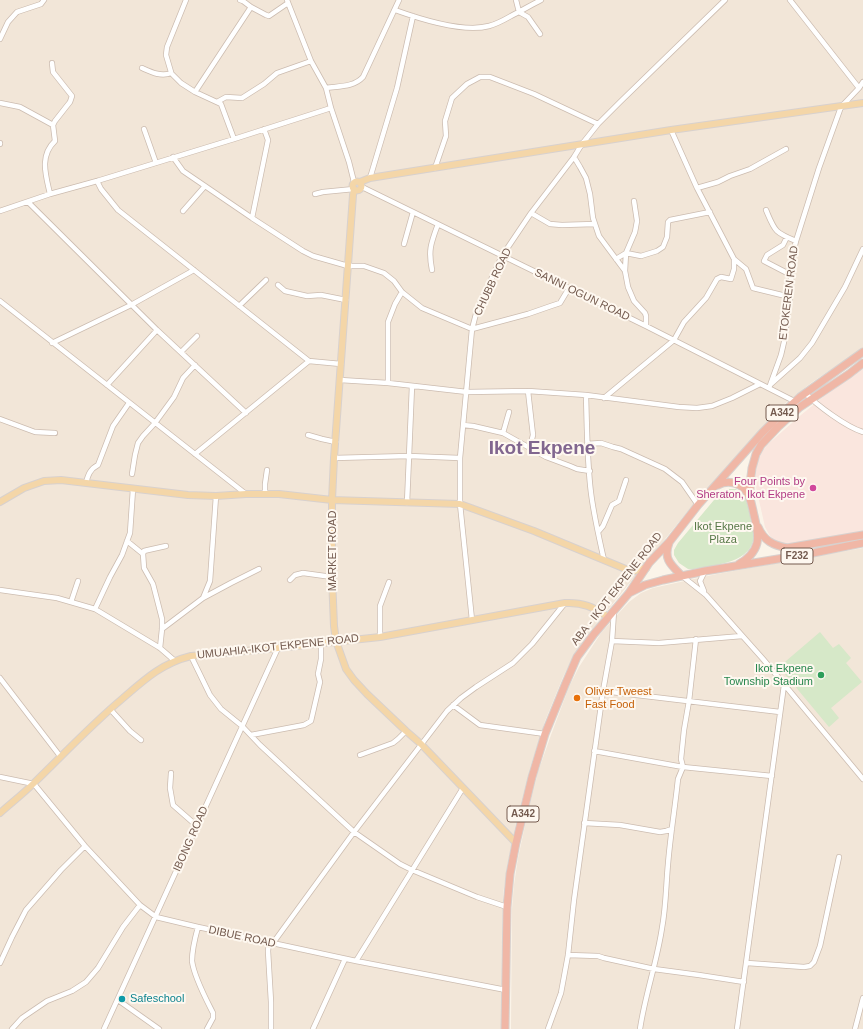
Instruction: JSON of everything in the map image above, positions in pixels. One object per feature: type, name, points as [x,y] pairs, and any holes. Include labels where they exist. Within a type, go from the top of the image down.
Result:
[{"type":"highway","name":"ABA - IKOT EKPENE ROAD","points":[[505,1029],[507,907],[510,874],[516,843],[532,777],[546,734],[577,657],[646,568],[670,541],[698,505],[762,434],[795,401],[863,352]]},
{"type":"highway","name":"A342","points":[[750,499],[752,468],[756,454],[761,445],[800,407],[863,363]]},
{"type":"highway","name":"F232","points":[[714,488],[722,483],[729,482],[741,486],[746,491],[750,499],[755,522],[760,533],[777,546],[787,548],[863,535]]},
{"type":"highway","points":[[731,567],[741,563],[754,550],[757,542],[755,522]]},
{"type":"highway","points":[[670,541],[666,554],[668,560],[682,576]]},
{"type":"highway","name":"F232","points":[[628,593],[645,585],[705,571],[863,543]]},
{"type":"main road","points":[[357,185],[370,178],[582,144],[671,130],[863,104]]},
{"type":"main road","name":"MARKET ROAD","points":[[357,185],[353,195],[332,500],[332,577],[336,641],[346,669],[354,680],[421,744],[516,843]]},
{"type":"main road","points":[[0,502],[24,488],[44,481],[61,480],[188,495],[216,496],[279,494],[332,500],[460,504],[534,531],[628,570],[634,571],[646,568]]},
{"type":"main road","name":"UMUAHIA-IKOT EKPENE ROAD","points":[[0,813],[34,784],[60,756],[110,709],[154,672],[181,658],[380,637],[575,602],[582,603],[608,617]]},
{"type":"street","points":[[0,38],[8,22],[17,12],[40,4],[44,0]]},
{"type":"street","points":[[186,0],[167,47],[166,55],[171,73],[181,83],[195,92],[221,104],[234,139]]},
{"type":"street","points":[[240,0],[269,16],[287,1],[311,61],[326,88],[330,108],[357,185],[315,194]]},
{"type":"street","points":[[326,88],[355,83],[363,77],[399,0]]},
{"type":"street","points":[[516,0],[519,12],[528,17],[540,34]]},
{"type":"street","points":[[395,10],[451,25],[467,28],[481,28],[496,24],[541,0]]},
{"type":"street","name":"CHUBB ROAD","points":[[472,620],[460,504],[460,458],[472,329],[477,310],[502,256],[531,213],[598,124],[725,0]]},
{"type":"street","points":[[790,0],[859,88]]},
{"type":"street","points":[[195,92],[251,7]]},
{"type":"street","points":[[370,178],[397,88],[413,16]]},
{"type":"street","points":[[217,102],[226,97],[242,98],[277,74],[311,61]]},
{"type":"street","points":[[50,194],[44,168],[46,156],[51,145],[55,141],[53,124],[70,102],[72,96],[53,72],[52,63]]},
{"type":"street","points":[[142,68],[153,73],[167,75],[171,73]]},
{"type":"street","points":[[435,168],[446,136],[445,121],[452,98],[467,84],[480,77],[490,77],[534,94],[598,124]]},
{"type":"street","points":[[841,107],[863,82]]},
{"type":"street","points":[[0,103],[20,107],[53,124]]},
{"type":"street","name":"ETOKEREN ROAD","points":[[770,386],[784,342],[790,297],[793,254],[796,241],[819,168],[841,107]]},
{"type":"street","points":[[0,212],[50,194],[156,163],[330,108]]},
{"type":"street","points":[[144,129],[156,163]]},
{"type":"street","points":[[252,218],[268,140],[264,129]]},
{"type":"street","points":[[671,130],[697,188],[734,259],[746,270],[753,288],[790,297]]},
{"type":"street","points":[[697,188],[718,182],[750,169],[786,149]]},
{"type":"street","points":[[173,157],[183,171],[303,252],[348,266],[364,266],[384,273],[390,277],[402,292],[422,308],[472,329],[528,314],[560,303],[569,288]]},
{"type":"street","points":[[574,157],[586,178],[593,218],[599,236],[625,271]]},
{"type":"street","points":[[97,181],[101,189],[118,210],[309,361],[341,364]]},
{"type":"street","name":"SANNI OGUN ROAD","points":[[357,185],[646,326],[760,384],[770,386],[795,401],[800,407]]},
{"type":"street","points":[[183,211],[205,186]]},
{"type":"street","points":[[634,201],[637,221],[635,232],[626,253],[625,271],[628,286],[634,301],[645,313],[646,326]]},
{"type":"street","points":[[28,202],[131,305],[246,413]]},
{"type":"street","points":[[766,210],[776,230],[796,241]]},
{"type":"street","points":[[404,244],[413,212]]},
{"type":"street","points":[[616,259],[626,253],[641,256],[657,251],[663,247],[667,237],[668,222],[670,220],[710,212]]},
{"type":"street","points":[[531,213],[550,224],[595,224]]},
{"type":"street","points":[[432,270],[430,259],[431,245],[438,224]]},
{"type":"street","points":[[787,237],[783,245],[767,255],[764,261],[791,275]]},
{"type":"street","points":[[770,386],[800,358],[812,343],[845,287],[863,249]]},
{"type":"street","points":[[604,398],[674,340],[684,322],[706,298],[717,279],[721,277],[731,279],[734,269],[734,259]]},
{"type":"street","points":[[52,343],[131,305],[194,270]]},
{"type":"street","points":[[240,306],[266,280]]},
{"type":"street","points":[[278,285],[285,291],[307,296],[321,295],[346,300]]},
{"type":"street","points":[[388,383],[388,322],[395,304],[402,292]]},
{"type":"street","points":[[0,304],[107,384],[129,403],[246,494]]},
{"type":"street","points":[[107,384],[157,330]]},
{"type":"street","points":[[181,352],[197,336]]},
{"type":"street","points":[[195,454],[309,361]]},
{"type":"street","points":[[132,474],[138,444],[174,396],[183,378],[195,365]]},
{"type":"street","points":[[340,380],[388,383],[466,392],[528,391],[586,395],[697,408],[712,406],[760,384]]},
{"type":"street","points":[[408,503],[412,386]]},
{"type":"street","points":[[528,391],[533,428],[530,447]]},
{"type":"street","points":[[805,393],[841,421],[863,432]]},
{"type":"street","points":[[586,395],[587,444],[592,493],[604,560]]},
{"type":"street","points":[[86,483],[89,473],[93,467],[98,465],[113,426],[129,403]]},
{"type":"street","points":[[503,433],[509,412]]},
{"type":"street","points":[[0,419],[35,432],[55,433]]},
{"type":"street","points":[[463,425],[503,433],[546,457],[577,470],[590,471]]},
{"type":"street","points":[[308,435],[336,442]]},
{"type":"street","points":[[587,444],[600,443],[613,448],[621,449],[665,469],[682,482],[698,505]]},
{"type":"street","points":[[334,458],[409,456],[460,458]]},
{"type":"street","points":[[265,494],[267,470]]},
{"type":"street","points":[[598,532],[603,526],[612,505],[619,502],[626,480]]},
{"type":"street","points":[[95,609],[122,555],[130,534],[133,488]]},
{"type":"street","points":[[203,598],[210,581],[216,496]]},
{"type":"street","points":[[127,541],[143,554],[144,568],[154,587],[162,619],[160,648]]},
{"type":"street","points":[[143,554],[144,551],[166,546]]},
{"type":"street","points":[[162,629],[203,598],[259,569]]},
{"type":"street","points":[[705,571],[700,581],[706,595]]},
{"type":"street","points":[[290,580],[295,575],[303,573],[332,577]]},
{"type":"street","points":[[682,576],[696,585],[706,595],[863,779]]},
{"type":"street","points":[[71,602],[78,581]]},
{"type":"street","points":[[380,637],[380,606],[389,582]]},
{"type":"street","points":[[208,587],[213,592]]},
{"type":"street","points":[[0,590],[56,598],[95,609],[160,648],[176,661]]},
{"type":"street","points":[[271,1029],[268,951],[271,943],[447,711],[476,688],[513,663],[532,644],[566,603]]},
{"type":"street","points":[[548,1029],[561,993],[568,955],[602,691],[612,641],[614,611]]},
{"type":"street","points":[[612,641],[659,643],[742,636]]},
{"type":"street","points":[[640,1029],[662,927],[672,828],[678,779],[682,767],[684,730],[696,639]]},
{"type":"street","points":[[252,735],[304,725],[311,721],[320,682],[318,674],[321,659],[321,643]]},
{"type":"street","name":"IBONG ROAD","points":[[104,1029],[278,648]]},
{"type":"street","points":[[191,656],[210,695],[221,709],[252,735],[270,754],[354,832],[400,864],[412,870],[476,897],[507,907]]},
{"type":"street","points":[[0,678],[60,756]]},
{"type":"street","points":[[737,1029],[784,685]]},
{"type":"street","points":[[602,691],[780,712]]},
{"type":"street","points":[[453,705],[480,725],[546,734]]},
{"type":"street","points":[[110,709],[130,731],[141,740]]},
{"type":"street","points":[[360,755],[393,743],[406,731]]},
{"type":"street","points":[[594,751],[682,767],[772,776]]},
{"type":"street","points":[[171,773],[170,788],[173,805],[197,826]]},
{"type":"street","points":[[0,776],[34,784]]},
{"type":"street","name":"DIBUE ROAD","points":[[34,784],[85,846],[140,905],[156,917],[345,959],[506,990]]},
{"type":"street","points":[[356,961],[463,788]]},
{"type":"street","points":[[584,823],[620,825],[660,832],[672,828]]},
{"type":"street","points":[[0,962],[26,910],[61,870],[85,846]]},
{"type":"street","points":[[747,963],[804,967],[810,966],[814,962],[820,946],[839,857]]},
{"type":"street","points":[[12,1029],[22,1018],[47,1001],[72,991],[86,982],[98,968],[122,927],[140,905]]},
{"type":"street","points":[[198,927],[192,961],[195,973],[213,1013],[213,1018],[207,1029]]},
{"type":"street","points":[[568,955],[598,956],[654,969],[744,982]]},
{"type":"street","points":[[314,1029],[345,959]]},
{"type":"street","points":[[855,1029],[863,998]]},
{"type":"street","points":[[118,1000],[159,1029]]},
{"type":"shaded area","points":[[0,0],[863,0],[863,348],[811,383],[782,406],[691,507],[590,632],[574,655],[563,677],[545,721],[529,771],[507,866],[503,895],[501,1029],[0,1029]]},
{"type":"shaded area","points":[[863,368],[863,531],[790,545],[777,542],[770,536],[765,527],[756,487],[757,463],[762,452],[767,445],[801,415]]},
{"type":"shaded area","points":[[863,548],[863,1029],[511,1029],[512,909],[518,858],[528,812],[538,772],[569,687],[579,667],[601,633],[629,602],[641,593],[653,588],[717,574]]},
{"type":"green space","name":"Ikot Ekpene Plaza","points":[[727,489],[736,489],[745,498],[754,532],[752,544],[747,552],[732,561],[712,566],[688,569],[679,563],[674,555],[674,550],[678,543],[719,494]]},
{"type":"green space","name":"Ikot Ekpene Township Stadium","points":[[820,632],[833,648],[839,644],[851,658],[846,663],[862,682],[831,708],[839,718],[829,727],[779,667]]},
{"type":"place","name":"Four Points by Sheraton, Ikot Ekpene","points":[[813,488]]},
{"type":"place","name":"Ikot Ekpene Township Stadium","points":[[821,675]]},
{"type":"place","name":"Oliver Tweest Fast Food","points":[[577,698]]},
{"type":"place","name":"Safeschool","points":[[122,999]]},
{"type":"district","name":"Ikot Ekpene","points":[[542,449]]}]
